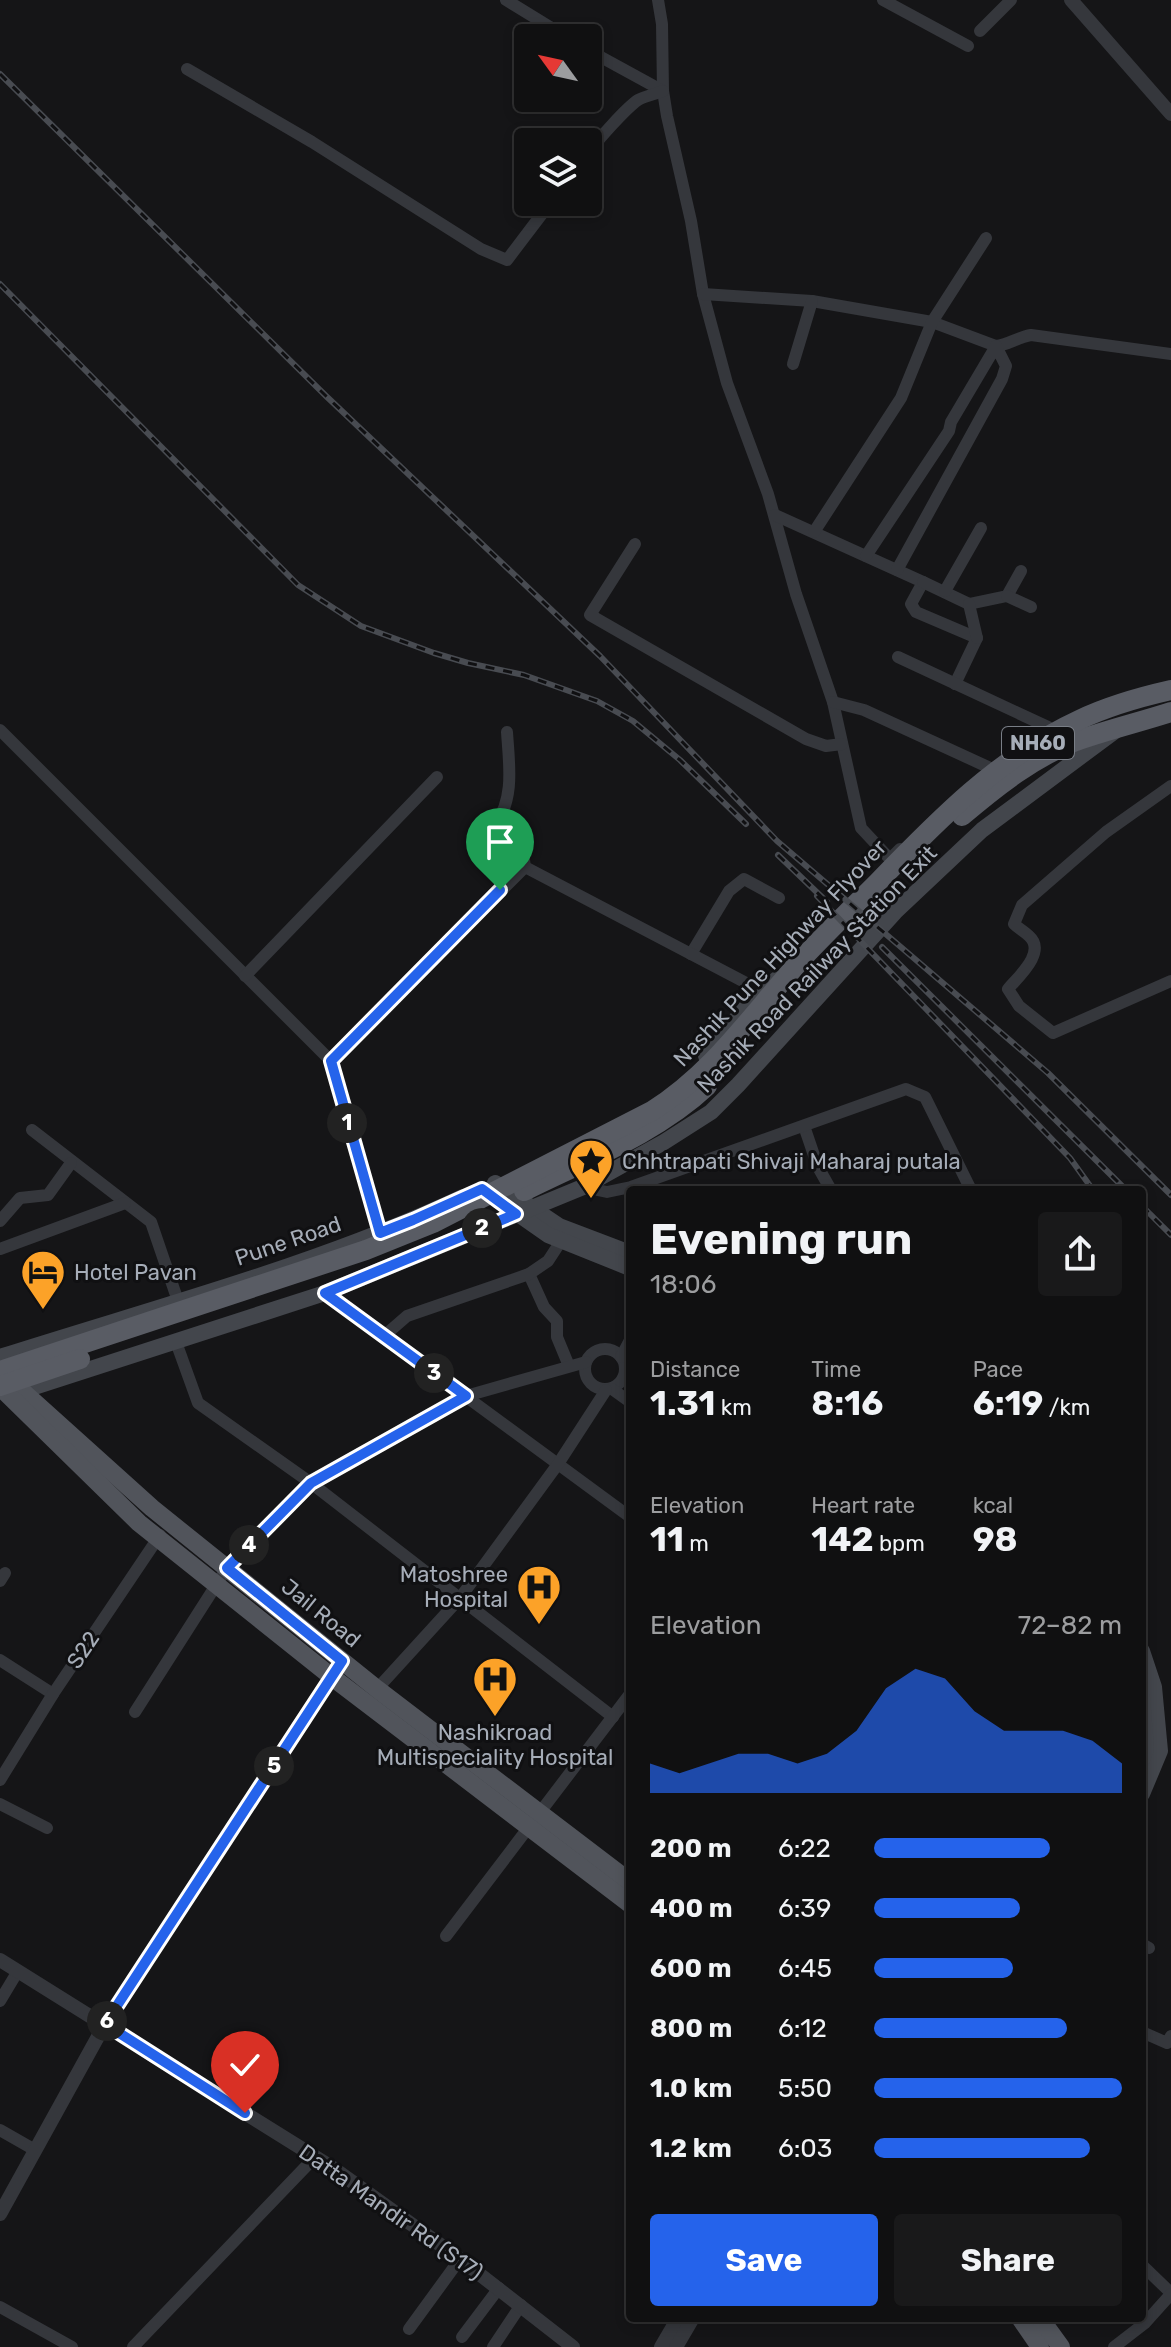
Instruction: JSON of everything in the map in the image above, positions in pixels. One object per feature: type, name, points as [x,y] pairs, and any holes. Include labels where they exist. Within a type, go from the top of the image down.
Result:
[{"type":"highway","name":"Nashik Pune Highway Flyover","points":[[6,1392],[382,1258],[467,1220],[652,1127],[687,1105],[717,1077],[978,784],[1037,743],[1079,720],[1171,687]]},
{"type":"highway","name":"Nashik Pune Highway Flyover","points":[[0,1371],[366,1250],[433,1223],[652,1111],[704,1072],[800,961],[930,836],[1028,766],[1076,741],[1171,712]]},
{"type":"main road","name":"Nashik Road Railway Station Exit","points":[[6,1392],[176,1342],[325,1293],[583,1187],[664,1142],[711,1112],[895,912],[982,830],[1117,729]]},
{"type":"main road","name":"Pune Road","points":[[0,1359],[380,1233],[566,1148],[656,1100],[701,1062],[757,988],[800,961]]},
{"type":"main road","points":[[488,1185],[561,1241],[626,1266]]},
{"type":"main road","points":[[523,1211],[626,1252]]},
{"type":"main road","name":"Jail Road","points":[[0,1359],[6,1392],[139,1523],[221,1576]]},
{"type":"main road","name":"Jail Road","points":[[6,1392],[169,1522],[221,1576],[529,1829],[626,1901]]},
{"type":"main road","points":[[1146,1663],[1164,1730],[1160,1751],[1146,1784]]},
{"type":"main road","name":"Jail Road","points":[[337,1669],[377,1689],[626,1879]]},
{"type":"main road","points":[[1023,2322],[1040,2347]]},
{"type":"main road","points":[[1043,2322],[1061,2347]]},
{"type":"street","points":[[506,0],[545,24]]},
{"type":"street","points":[[658,0],[662,24],[663,91],[703,294],[727,383],[775,515],[796,594],[833,702],[861,828],[890,859],[988,767],[1048,727],[1088,711],[1171,687]]},
{"type":"street","points":[[883,0],[968,46]]},
{"type":"street","points":[[980,31],[1011,0]]},
{"type":"street","points":[[1071,0],[1171,114]]},
{"type":"street","points":[[602,58],[663,91]]},
{"type":"street","points":[[187,69],[312,142],[481,249],[507,260],[540,216]]},
{"type":"street","points":[[602,135],[638,100],[663,91]]},
{"type":"street","points":[[814,532],[901,398],[932,322],[986,238]]},
{"type":"street","points":[[703,294],[812,301],[932,322],[996,346],[1031,335],[1171,354]]},
{"type":"street","points":[[793,364],[812,301]]},
{"type":"street","points":[[866,556],[949,431],[951,422],[996,346]]},
{"type":"street","points":[[897,570],[1002,379],[1006,366],[996,346]]},
{"type":"street","points":[[775,515],[969,604],[1007,596],[1031,607]]},
{"type":"street","points":[[945,591],[981,528]]},
{"type":"street","points":[[635,544],[590,615],[806,739],[826,746],[842,744]]},
{"type":"street","points":[[1007,596],[1021,571]]},
{"type":"street","points":[[923,582],[911,604],[916,612],[977,638]]},
{"type":"street","points":[[955,684],[977,638],[969,604]]},
{"type":"street","points":[[898,657],[1048,727]]},
{"type":"street","points":[[833,702],[864,710],[988,767]]},
{"type":"street","points":[[0,730],[331,1061],[380,1233]]},
{"type":"street","points":[[507,732],[510,785],[503,814],[495,825],[523,852],[525,867]]},
{"type":"street","points":[[245,976],[437,777]]},
{"type":"street","points":[[1171,786],[1106,832],[1022,905],[1014,924],[1030,937],[1035,946],[1033,957],[1008,989],[1019,1006],[1053,1033],[1171,981]]},
{"type":"street","points":[[331,1061],[525,867]]},
{"type":"street","points":[[525,867],[757,988]]},
{"type":"street","points":[[691,954],[729,891],[744,879],[779,898]]},
{"type":"street","points":[[634,1186],[906,1089],[925,1097],[969,1186]]},
{"type":"street","points":[[804,1126],[818,1167],[829,1186]]},
{"type":"street","points":[[32,1130],[151,1222],[178,1301]]},
{"type":"street","points":[[0,1221],[20,1198],[48,1195],[71,1163]]},
{"type":"street","points":[[583,1187],[607,1192],[626,1188]]},
{"type":"street","points":[[0,1249],[125,1203]]},
{"type":"street","points":[[384,1336],[407,1316],[529,1274],[548,1261],[561,1241]]},
{"type":"street","points":[[529,1274],[544,1307],[557,1321],[557,1337],[569,1366]]},
{"type":"street","points":[[325,1293],[626,1514]]},
{"type":"street","points":[[176,1342],[198,1403],[311,1483],[613,1717]]},
{"type":"street","points":[[377,1689],[460,1598],[609,1389],[625,1375],[621,1357],[626,1348]]},
{"type":"street","points":[[135,1712],[221,1576],[311,1483],[466,1396],[586,1362],[599,1350],[611,1350],[621,1357]]},
{"type":"street","points":[[586,1362],[588,1382],[609,1389],[626,1400]]},
{"type":"street","name":"S22","points":[[0,1780],[53,1694],[169,1522]]},
{"type":"street","points":[[0,1660],[53,1694]]},
{"type":"street","points":[[0,2214],[5,2195],[35,2150],[105,2024],[337,1669]]},
{"type":"street","points":[[446,1936],[626,1699]]},
{"type":"street","points":[[0,1804],[47,1828]]},
{"type":"street","name":"Datta Mandir Rd (S17)","points":[[0,1960],[315,2157],[460,2259],[573,2347]]},
{"type":"street","points":[[0,2001],[18,1971]]},
{"type":"street","points":[[1146,2034],[1167,2043],[1171,2036]]},
{"type":"street","points":[[0,2130],[35,2150]]},
{"type":"street","points":[[133,2347],[315,2157]]},
{"type":"street","points":[[409,2329],[460,2259]]},
{"type":"street","points":[[1146,2269],[1171,2293],[1146,2322]]},
{"type":"street","points":[[462,2337],[499,2288]]},
{"type":"street","points":[[493,2347],[521,2305]]},
{"type":"street","points":[[0,2307],[72,2347]]},
{"type":"street","points":[[661,2347],[676,2322]]},
{"type":"street","points":[[676,2347],[691,2322]]},
{"type":"street","points":[[1114,2347],[1146,2322]]},
{"type":"railway","points":[[0,74],[326,396],[600,656],[777,841],[1048,1073],[1171,1195]]},
{"type":"railway","points":[[0,284],[298,585],[361,626],[434,653],[524,675],[597,701],[633,721],[680,760],[746,824]]},
{"type":"railway","points":[[778,855],[827,902]]},
{"type":"railway","points":[[817,896],[1070,1158],[1090,1186]]},
{"type":"railway","points":[[882,947],[1122,1186]]},
{"type":"railway","points":[[1146,1210],[1171,1235]]},
{"type":"place","name":"Chhtrapati Shivaji Maharaj putala","points":[[591,1200]]},
{"type":"place","name":"Hotel Pavan","points":[[43,1311]]},
{"type":"place","name":"Matoshree Hospital","points":[[539,1626]]},
{"type":"place","name":"Nashikroad Multispeciality Hospital","points":[[495,1718]]},
{"type":"route","points":[[245,2113],[105,2024],[342,1661],[227,1568],[311,1483],[466,1396],[325,1293],[516,1214],[482,1189],[380,1233],[331,1061],[500,890]]}]
